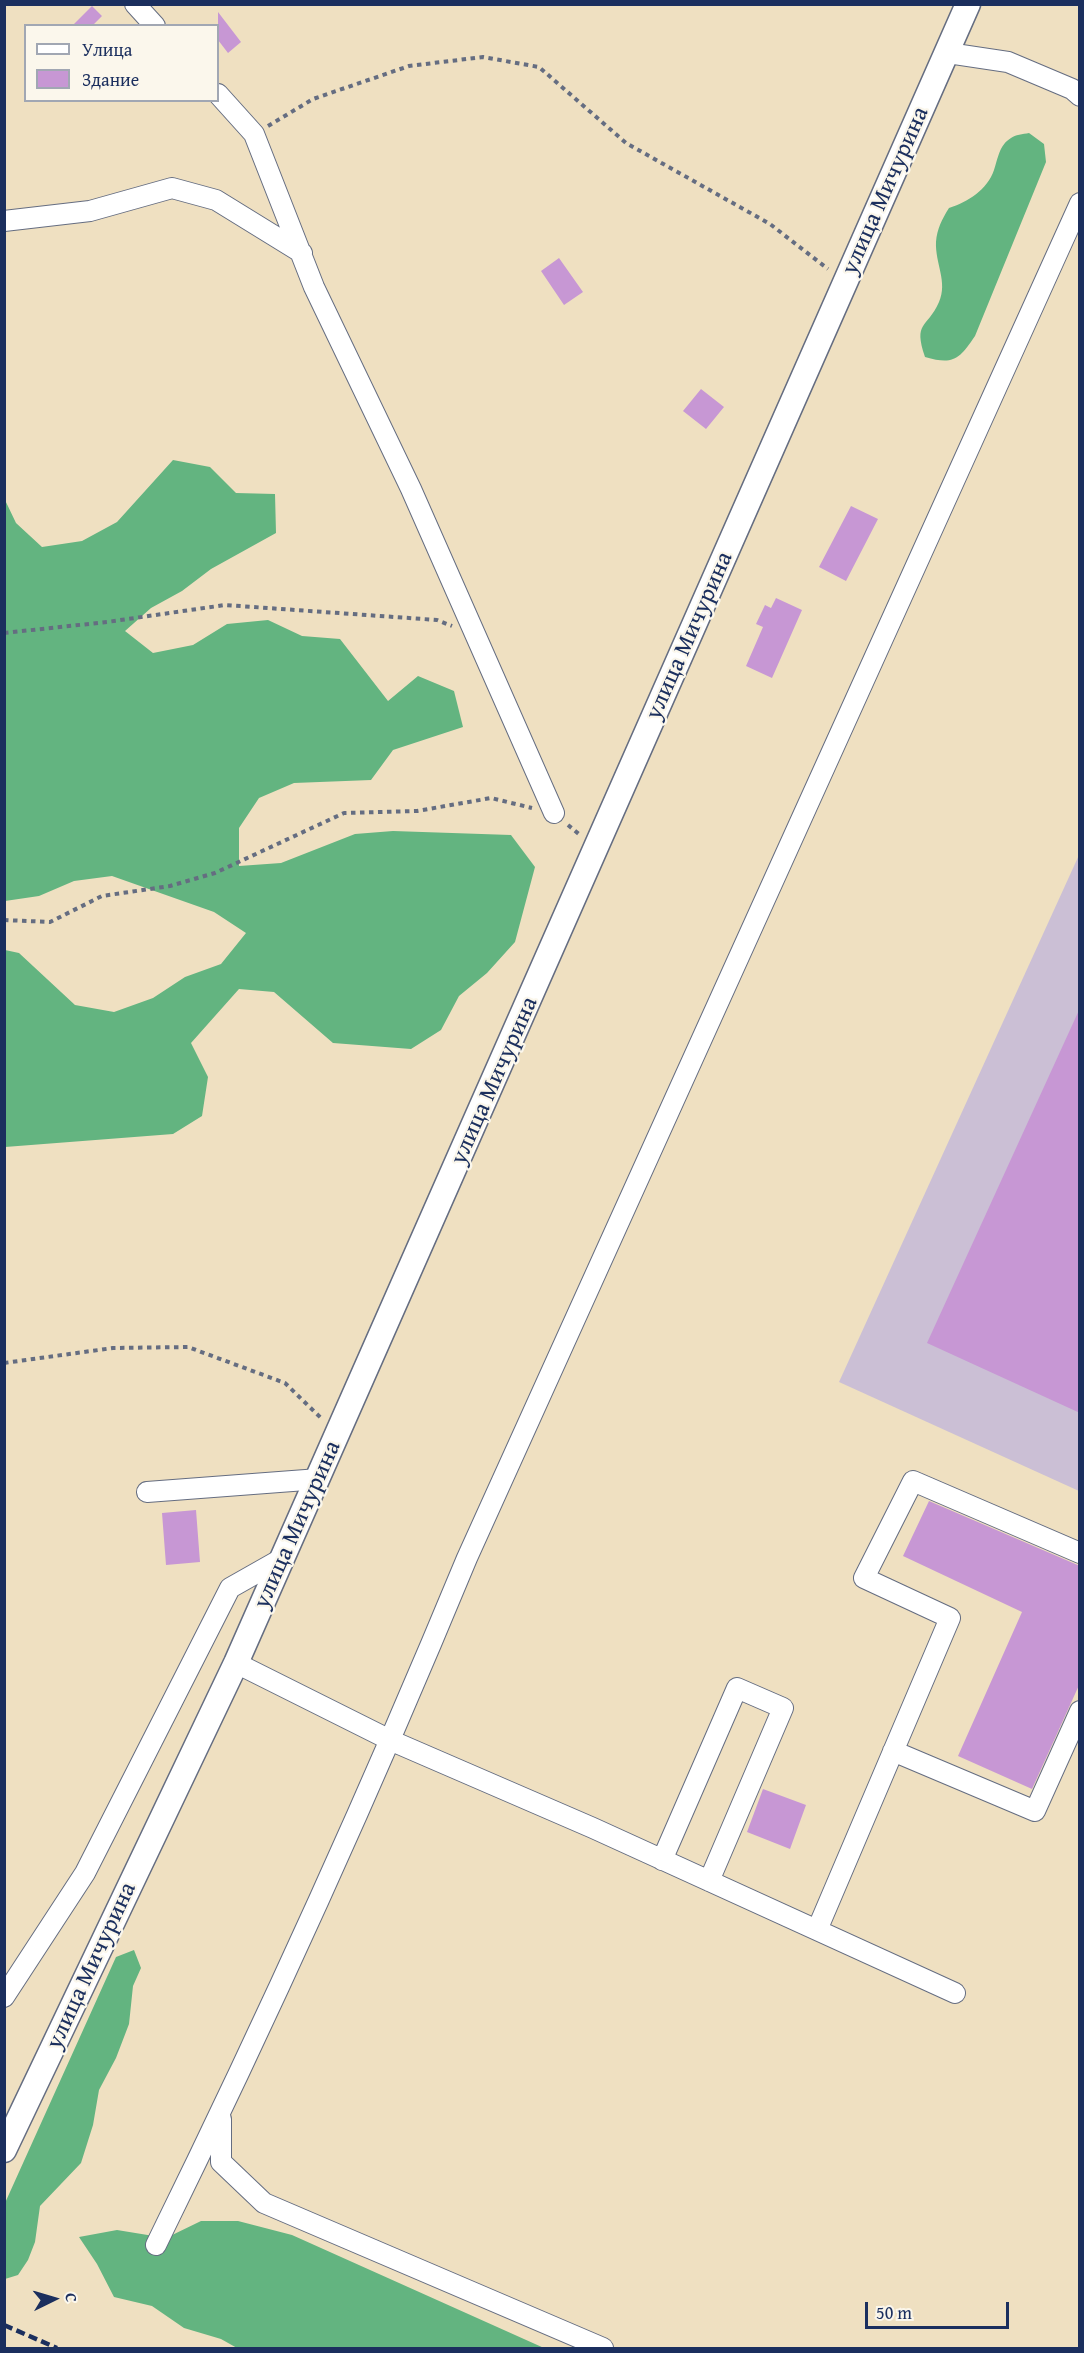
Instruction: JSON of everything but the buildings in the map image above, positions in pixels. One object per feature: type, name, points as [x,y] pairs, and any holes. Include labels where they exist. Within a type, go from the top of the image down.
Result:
[{"type":"main road","name":"улица Мичурина","points":[[4,2150],[237,1663],[968,4]]},
{"type":"lane","points":[[135,4],[153,24]]},
{"type":"lane","points":[[948,53],[1008,62],[1072,89],[1080,96]]},
{"type":"lane","points":[[219,95],[254,134],[324,308],[411,489],[554,813]]},
{"type":"lane","points":[[4,221],[90,212],[172,188],[216,200],[302,253]]},
{"type":"lane","points":[[156,2245],[221,2112],[392,1740],[467,1558],[1080,203]]},
{"type":"lane","points":[[147,1492],[319,1479]]},
{"type":"lane","points":[[817,1930],[950,1618],[864,1578],[913,1481],[1080,1553]]},
{"type":"lane","points":[[4,1997],[85,1873],[230,1588],[283,1558]]},
{"type":"lane","points":[[237,1663],[392,1740],[955,1993]]},
{"type":"lane","points":[[662,1860],[737,1688],[783,1708],[709,1881]]},
{"type":"lane","points":[[893,1751],[1035,1811],[1080,1711]]},
{"type":"lane","points":[[221,2112],[221,2162],[264,2203],[603,2349]]},
{"type":"path","points":[[254,134],[313,99],[409,66],[483,57],[539,67],[626,143],[770,224],[846,283]]},
{"type":"path","points":[[4,633],[107,622],[225,605],[437,620],[475,636]]},
{"type":"path","points":[[4,920],[50,922],[102,896],[170,886],[215,873],[344,813],[417,811],[491,798],[554,813],[597,849]]},
{"type":"path","points":[[4,1363],[113,1348],[188,1347],[285,1383],[339,1435]]},
{"type":"shaded area","points":[[1079,855],[1079,1491],[839,1382]]},
{"type":"green space","points":[[1029,133],[1044,144],[1046,162],[975,336],[964,351],[954,358],[942,360],[925,357],[920,337],[921,331],[939,302],[942,287],[936,242],[942,220],[949,208],[970,199],[987,184],[1001,148],[1007,141],[1015,136]]},
{"type":"green space","points":[[173,460],[210,467],[236,493],[275,494],[276,533],[211,569],[182,591],[151,608],[125,631],[153,653],[193,645],[227,624],[268,620],[302,636],[340,639],[388,701],[418,676],[454,691],[463,727],[393,750],[371,780],[294,783],[259,798],[239,828],[239,866],[281,863],[355,834],[393,831],[511,835],[535,867],[515,942],[487,973],[459,996],[441,1030],[411,1049],[333,1043],[274,992],[239,989],[191,1043],[208,1077],[202,1116],[173,1134],[5,1147],[5,950],[19,953],[75,1005],[114,1012],[153,998],[185,977],[221,964],[246,933],[214,912],[112,876],[74,881],[39,896],[5,901],[5,500],[16,523],[42,547],[82,541],[117,522]]},
{"type":"green space","points":[[134,1950],[141,1968],[133,1986],[129,2024],[116,2058],[99,2090],[93,2125],[81,2163],[40,2206],[35,2242],[28,2260],[18,2275],[5,2279],[5,2203],[116,1957]]},
{"type":"green space","points":[[201,2221],[238,2221],[292,2235],[544,2348],[237,2348],[221,2339],[184,2328],[152,2306],[114,2297],[97,2264],[79,2237],[117,2230],[166,2238]]},
{"type":"railway","points":[[4,2325],[57,2348]]}]
